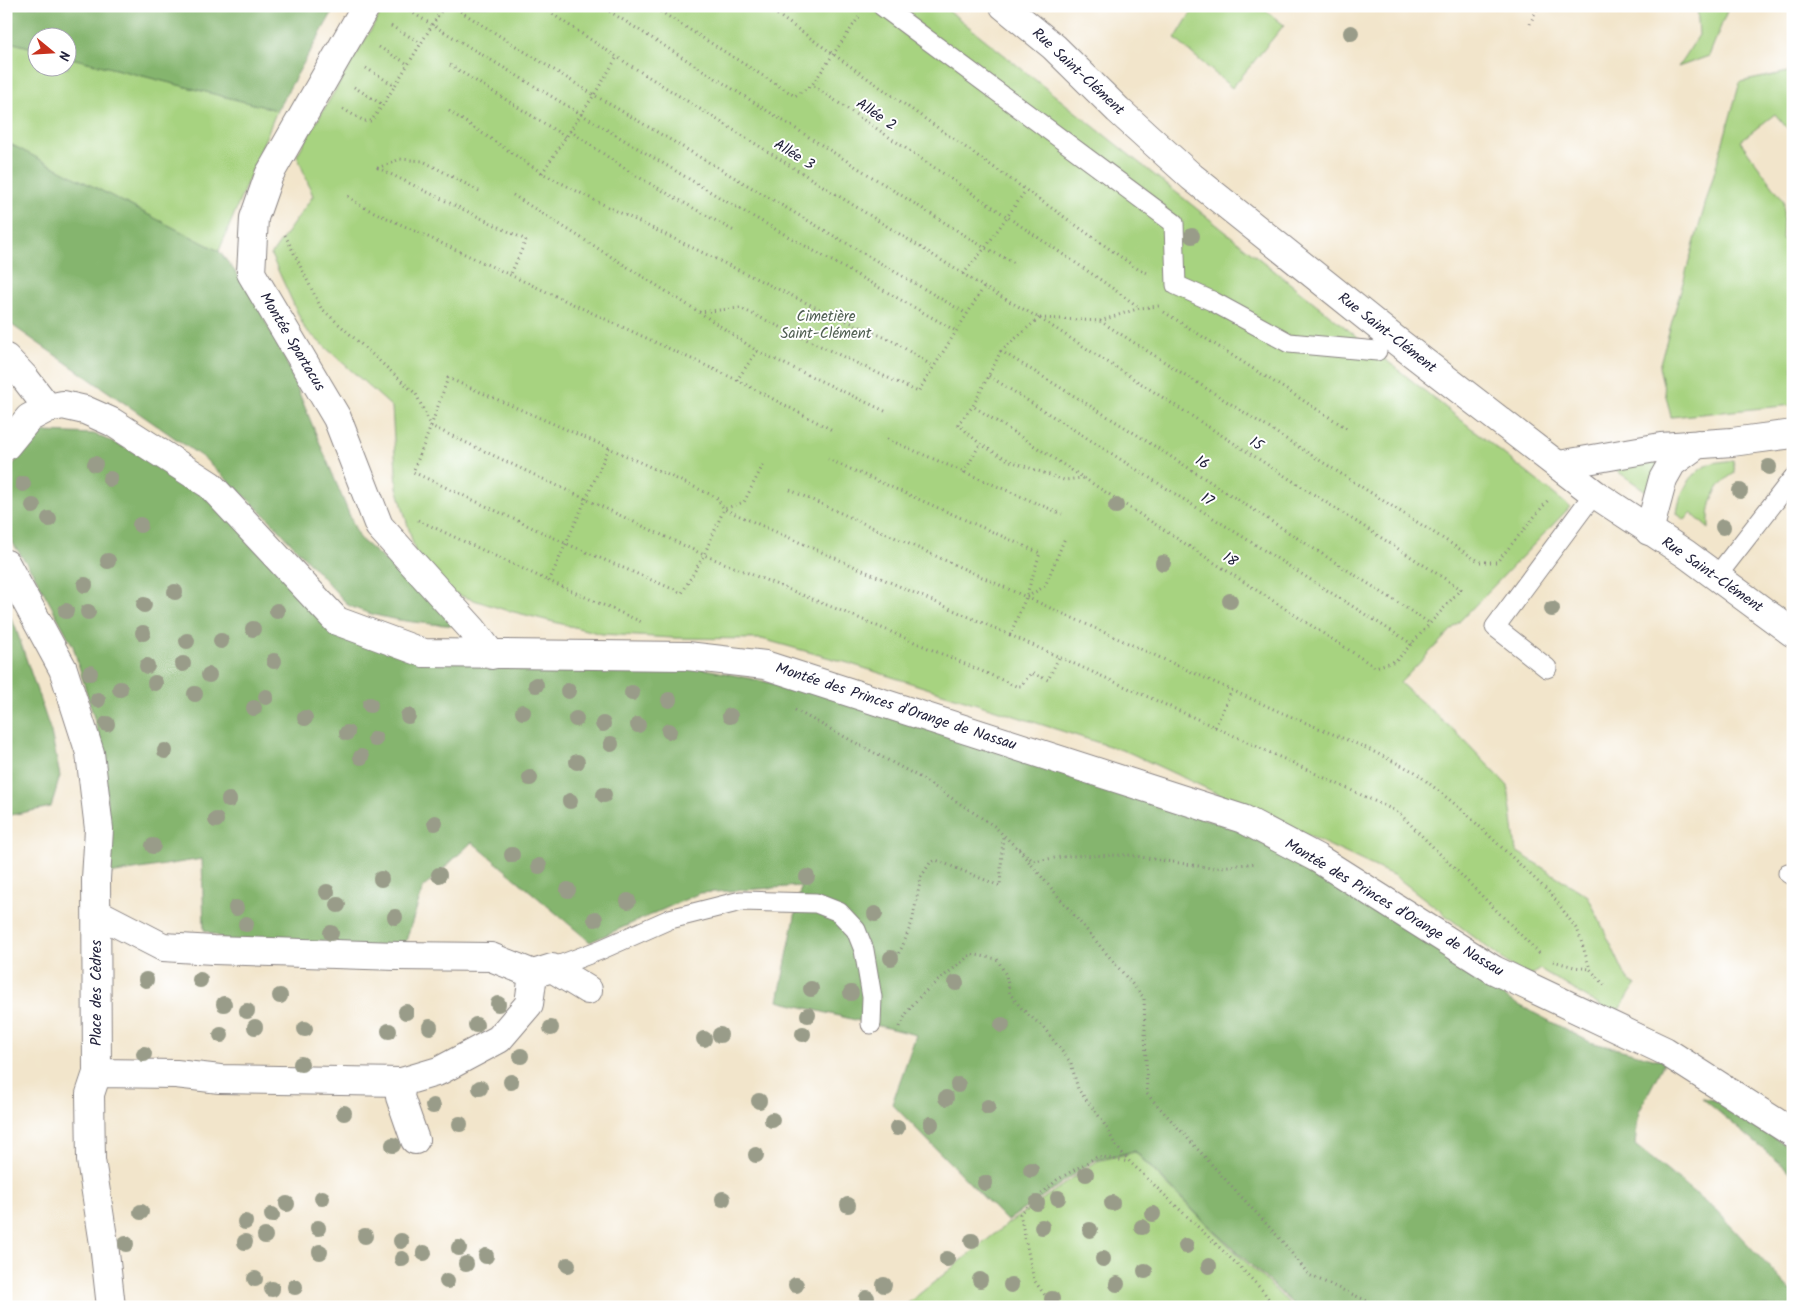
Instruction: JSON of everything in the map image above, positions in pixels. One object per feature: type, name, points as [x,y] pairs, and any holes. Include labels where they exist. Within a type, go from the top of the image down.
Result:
[{"type":"street","name":"Montée Spartacus","points":[[366,6],[269,175],[254,218],[251,273],[337,418],[380,526],[473,630],[492,654]]},
{"type":"street","name":"Rue Saint-Clément","points":[[1004,6],[1054,47],[1118,110],[1192,178],[1398,342],[1595,494],[1686,554],[1793,633]]},
{"type":"street","points":[[6,358],[24,376],[48,408],[30,418],[6,446]]},
{"type":"street","name":"Montée des Princes d'Orange de Nassau","points":[[48,408],[63,405],[85,410],[112,422],[210,485],[336,622],[424,653],[687,656],[765,665],[1243,819],[1317,858],[1494,970],[1665,1051],[1793,1133]]},
{"type":"street","points":[[1558,465],[1661,447],[1732,442],[1793,434]]},
{"type":"street","points":[[1649,531],[1663,478],[1672,463],[1698,444]]},
{"type":"street","name":"Place des Cèdres","points":[[6,564],[63,669],[90,753],[99,829],[96,879],[97,1073],[90,1094],[91,1160],[104,1244],[111,1307]]},
{"type":"street","points":[[97,912],[162,947],[397,956],[491,957],[542,971],[588,990]]},
{"type":"street","points":[[97,1073],[176,1074],[220,1079],[402,1082],[439,1071],[499,1039],[529,1004],[542,971]]},
{"type":"street","points":[[402,1082],[400,1098],[415,1140]]},
{"type":"lane","points":[[882,6],[1174,223],[1176,285],[1212,301],[1289,343],[1377,351]]},
{"type":"lane","points":[[1716,577],[1793,478]]},
{"type":"lane","points":[[1547,668],[1495,627],[1595,494]]},
{"type":"lane","points":[[542,971],[600,950],[670,919],[741,902],[816,903],[839,912],[856,930],[864,950],[872,997],[871,1024]]},
{"type":"path","points":[[401,6],[729,203],[956,332]]},
{"type":"path","points":[[336,104],[364,121],[371,121],[383,105],[444,6]]},
{"type":"path","points":[[452,6],[594,95],[967,314]]},
{"type":"path","name":"Allée 3","points":[[540,6],[984,288],[1039,318]]},
{"type":"path","points":[[601,6],[985,248],[1017,264]]},
{"type":"path","points":[[652,6],[795,96],[812,85],[861,14]]},
{"type":"path","points":[[766,6],[1138,269],[1176,285]]},
{"type":"path","points":[[1530,24],[1539,6]]},
{"type":"path","points":[[390,26],[421,42]]},
{"type":"path","points":[[376,45],[408,64]]},
{"type":"path","points":[[542,173],[594,95],[617,56]]},
{"type":"path","points":[[450,65],[566,137]]},
{"type":"path","points":[[364,67],[395,86]]},
{"type":"path","points":[[347,82],[383,105]]},
{"type":"path","name":"Allée 2","points":[[812,85],[1140,308]]},
{"type":"path","points":[[449,111],[542,173],[817,308],[893,342],[934,367]]},
{"type":"path","points":[[570,131],[633,174],[734,231]]},
{"type":"path","points":[[479,191],[423,161],[400,159],[378,168],[526,240],[510,276]]},
{"type":"path","points":[[963,274],[985,248],[1026,190]]},
{"type":"path","points":[[513,195],[757,351],[887,412]]},
{"type":"path","points":[[348,196],[361,206],[737,380],[834,430]]},
{"type":"path","points":[[286,227],[285,235],[321,308],[416,394],[431,426],[704,555],[854,616],[1016,686],[1022,686],[1030,673],[1048,680],[1059,657]]},
{"type":"path","points":[[698,312],[740,308],[918,392],[984,288]]},
{"type":"path","points":[[1156,306],[1348,429]]},
{"type":"path","points":[[1084,478],[1064,480],[1010,461],[980,444],[958,424],[973,406],[1001,351],[1039,318],[1100,321],[1140,308],[1165,306]]},
{"type":"path","name":"15","points":[[1039,318],[1461,589]]},
{"type":"path","points":[[1100,321],[1480,562],[1497,562],[1549,499]]},
{"type":"path","points":[[737,380],[757,351]]},
{"type":"path","name":"16","points":[[1001,351],[1131,430],[1431,624]]},
{"type":"path","name":"17","points":[[989,376],[1412,644]]},
{"type":"path","points":[[763,465],[744,502],[724,509],[704,555],[682,593],[565,543],[413,472],[448,378],[716,497],[724,509],[1215,727],[1398,812],[1543,958]]},
{"type":"path","name":"18","points":[[973,406],[1375,667],[1396,661],[1461,589]]},
{"type":"path","points":[[887,439],[1062,514]]},
{"type":"path","points":[[964,473],[980,444]]},
{"type":"path","points":[[549,581],[609,448]]},
{"type":"path","points":[[828,459],[1040,553],[1026,597],[1010,635]]},
{"type":"path","points":[[790,490],[1232,690],[1364,747],[1415,772],[1461,809],[1552,895],[1578,931],[1590,969],[1609,990]]},
{"type":"path","points":[[418,520],[644,623]]},
{"type":"path","points":[[1026,597],[1045,586],[1065,538]]},
{"type":"path","points":[[1215,727],[1232,690]]},
{"type":"path","points":[[790,707],[921,778],[994,826],[1033,861],[1069,856],[1128,855],[1211,868],[1259,863]]},
{"type":"path","points":[[994,826],[1019,850],[1144,998],[1148,1094],[1282,1240],[1309,1275],[1374,1304],[1402,1307]]},
{"type":"path","points":[[891,968],[912,922],[921,877],[930,862],[936,860],[1000,886],[1003,835]]},
{"type":"path","points":[[898,1032],[917,997],[971,954],[997,960],[1006,976],[1010,994],[1022,1009],[1044,1028],[1071,1063],[1078,1088],[1102,1120],[1116,1146],[1130,1162],[1241,1268],[1264,1292],[1274,1307]]},
{"type":"path","points":[[1551,960],[1574,967],[1590,969]]},
{"type":"path","points":[[1053,1307],[1034,1280],[1020,1214],[1057,1180],[1098,1156],[1130,1162]]},
{"type":"green space","points":[[6,6],[336,6],[277,110],[78,60],[78,28],[28,28],[28,47],[6,41]]},
{"type":"green space","name":"Cimetière Saint-Clément","points":[[385,6],[943,6],[1570,507],[1400,683],[1458,734],[1508,786],[1516,851],[1588,896],[1627,979],[1636,985],[1615,1015],[1540,969],[1527,978],[1395,876],[1128,752],[848,663],[762,639],[673,638],[602,634],[502,609],[455,594],[417,558],[397,487],[392,407],[305,329],[271,255],[313,196],[297,155]]},
{"type":"green space","points":[[1195,6],[1266,6],[1264,9],[1284,25],[1232,88],[1175,39]]},
{"type":"green space","points":[[1697,6],[1726,6],[1727,11],[1709,56],[1678,67],[1699,35]]},
{"type":"green space","points":[[6,41],[28,47],[28,78],[78,78],[78,60],[277,110],[219,251],[6,142]]},
{"type":"green space","points":[[1793,71],[1793,135],[1775,114],[1740,141],[1784,201],[1782,239],[1793,240],[1793,405],[1671,417],[1659,367],[1740,82]]},
{"type":"green space","points":[[6,142],[219,251],[248,288],[285,359],[359,538],[462,626],[419,623],[389,618],[374,615],[348,605],[270,520],[205,459],[6,321]]},
{"type":"green space","points":[[45,432],[94,434],[150,459],[206,490],[384,645],[687,665],[837,697],[1241,831],[1414,927],[1511,1001],[1590,1042],[1665,1061],[1639,1111],[1635,1145],[1717,1211],[1793,1293],[1793,1307],[1296,1307],[1202,1219],[1135,1151],[1095,1160],[1007,1221],[892,1104],[916,1035],[778,1001],[801,886],[700,893],[590,942],[472,842],[423,888],[404,947],[238,945],[204,930],[202,859],[109,874],[106,784],[98,732],[73,646],[35,576],[14,545],[6,524],[6,475],[28,444]]},
{"type":"green space","points":[[1662,457],[1649,493],[1605,463]]},
{"type":"green space","points":[[1733,460],[1735,473],[1722,484],[1713,497],[1709,529],[1691,513],[1685,520],[1677,514],[1683,490],[1698,471],[1713,463]]},
{"type":"green space","points":[[6,609],[15,626],[51,732],[60,776],[51,807],[6,816]]},
{"type":"green space","points":[[1702,1098],[1720,1101],[1793,1150],[1793,1174]]},
{"type":"green space","points":[[1135,1152],[1201,1219],[1293,1307],[903,1307],[1007,1224],[1097,1161]]}]
